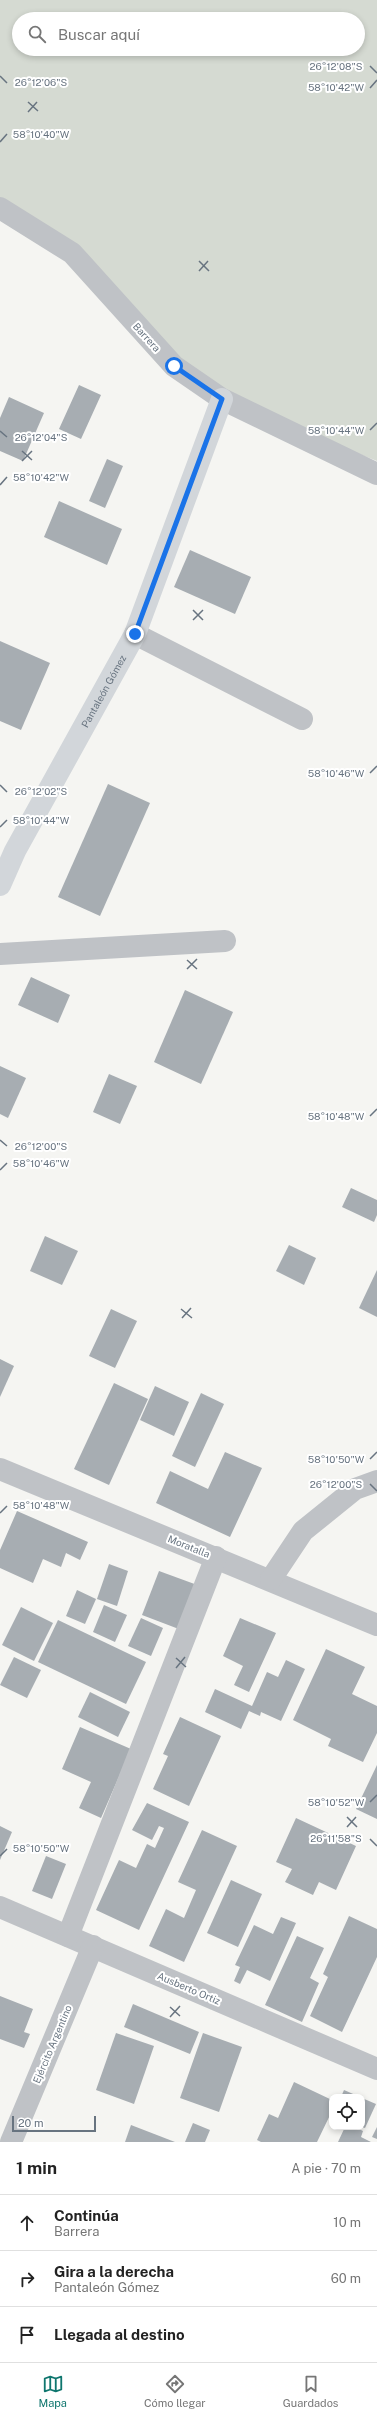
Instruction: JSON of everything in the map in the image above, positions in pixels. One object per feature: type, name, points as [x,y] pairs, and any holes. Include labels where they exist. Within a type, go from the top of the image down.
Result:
[{"type":"main road","name":"Pantaleón Gómez","points":[[0,885],[15,851],[135,634],[222,399]]},
{"type":"street","name":"Barrera","points":[[0,208],[72,253],[174,366],[222,399],[377,474]]},
{"type":"street","points":[[135,634],[302,719]]},
{"type":"street","points":[[0,954],[225,941]]},
{"type":"street","name":"Moratalla","points":[[0,1469],[271,1579],[377,1624]]},
{"type":"street","points":[[271,1579],[304,1531],[355,1489],[377,1481]]},
{"type":"street","points":[[68,1936],[216,1557]]},
{"type":"street","name":"Ausberto Ortiz","points":[[0,1907],[377,2069]]},
{"type":"street","name":"Ejército Argentino","points":[[11,2142],[92,1946]]},
{"type":"shaded area","points":[[0,0],[377,0],[377,461],[222,399],[72,253],[0,208]]},
{"type":"building","points":[[79,385],[101,395],[81,439],[59,429]]},
{"type":"building","points":[[9,397],[44,413],[23,461],[0,451],[0,418]]},
{"type":"building","points":[[107,459],[123,466],[105,508],[89,501]]},
{"type":"building","points":[[59,501],[122,529],[107,565],[44,537]]},
{"type":"building","points":[[190,550],[251,577],[235,614],[174,587]]},
{"type":"building","points":[[0,641],[50,663],[21,730],[0,721]]},
{"type":"building","points":[[108,784],[150,803],[100,916],[58,897]]},
{"type":"building","points":[[31,977],[70,995],[58,1023],[18,1005]]},
{"type":"building","points":[[185,990],[233,1012],[201,1084],[154,1062]]},
{"type":"building","points":[[0,1066],[26,1078],[8,1118],[0,1114]]},
{"type":"building","points":[[109,1074],[137,1086],[120,1124],[93,1112]]},
{"type":"building","points":[[351,1188],[377,1200],[377,1215],[374,1222],[342,1207]]},
{"type":"building","points":[[45,1236],[78,1251],[62,1285],[30,1271]]},
{"type":"building","points":[[289,1245],[316,1258],[304,1285],[276,1271]]},
{"type":"building","points":[[377,1270],[377,1317],[359,1308]]},
{"type":"building","points":[[111,1309],[137,1321],[115,1368],[89,1356]]},
{"type":"building","points":[[0,1359],[14,1366],[0,1397]]},
{"type":"building","points":[[114,1383],[148,1399],[109,1485],[74,1469]]},
{"type":"building","points":[[155,1386],[189,1402],[174,1436],[140,1420]]},
{"type":"building","points":[[201,1393],[224,1404],[195,1467],[172,1456]]},
{"type":"building","points":[[225,1452],[262,1468],[230,1537],[156,1503],[170,1471],[208,1489]]},
{"type":"building","points":[[17,1511],[88,1542],[80,1560],[66,1553],[61,1567],[43,1559],[33,1583],[0,1568],[0,1550]]},
{"type":"building","points":[[109,1564],[128,1571],[117,1606],[97,1599]]},
{"type":"building","points":[[159,1571],[200,1586],[184,1631],[142,1615]]},
{"type":"building","points":[[77,1590],[96,1599],[85,1624],[66,1616]]},
{"type":"building","points":[[104,1605],[127,1615],[115,1642],[93,1632]]},
{"type":"building","points":[[21,1607],[53,1623],[34,1661],[2,1645]]},
{"type":"building","points":[[141,1618],[163,1628],[151,1656],[128,1646]]},
{"type":"building","points":[[240,1618],[276,1633],[249,1692],[234,1685],[243,1666],[223,1656]]},
{"type":"building","points":[[58,1620],[146,1662],[126,1704],[38,1662]]},
{"type":"building","points":[[326,1649],[365,1667],[352,1694],[377,1706],[377,1733],[363,1762],[328,1746],[331,1739],[293,1720]]},
{"type":"building","points":[[14,1657],[41,1670],[27,1698],[0,1685]]},
{"type":"building","points":[[286,1660],[305,1669],[281,1721],[261,1712],[260,1716],[249,1711],[241,1729],[205,1712],[215,1689],[252,1706],[267,1672],[278,1677]]},
{"type":"building","points":[[90,1692],[130,1712],[118,1737],[78,1717]]},
{"type":"building","points":[[180,1717],[221,1736],[189,1806],[153,1789],[168,1756],[163,1754]]},
{"type":"building","points":[[80,1727],[131,1749],[101,1818],[79,1808],[91,1782],[62,1769]]},
{"type":"building","points":[[377,1765],[377,1819],[356,1809]]},
{"type":"building","points":[[147,1803],[189,1822],[139,1930],[96,1910],[119,1860],[136,1868],[147,1844],[155,1848],[164,1828],[159,1826],[152,1840],[132,1830]]},
{"type":"building","points":[[296,1818],[356,1846],[336,1890],[319,1882],[313,1895],[285,1882],[292,1869],[276,1862]]},
{"type":"building","points":[[0,1826],[12,1832],[0,1860]]},
{"type":"building","points":[[202,1830],[237,1846],[184,1962],[149,1946],[166,1909],[184,1918],[196,1890],[178,1882]]},
{"type":"building","points":[[46,1856],[66,1864],[52,1899],[32,1891]]},
{"type":"building","points":[[231,1880],[262,1894],[238,1947],[207,1933]]},
{"type":"building","points":[[349,1916],[377,1929],[377,1957],[342,2032],[310,2016],[328,1977],[323,1974]]},
{"type":"building","points":[[281,1917],[296,1923],[270,1981],[247,1970],[240,1984],[234,1981],[240,1967],[235,1965],[254,1925],[273,1934]]},
{"type":"building","points":[[297,1936],[324,1948],[310,1978],[319,1983],[302,2022],[265,2005]]},
{"type":"building","points":[[0,1996],[33,2009],[24,2032],[30,2034],[24,2048],[0,2039]]},
{"type":"building","points":[[133,2004],[199,2032],[190,2054],[124,2027]]},
{"type":"building","points":[[116,2033],[154,2046],[134,2104],[96,2090]]},
{"type":"building","points":[[203,2033],[242,2047],[219,2112],[180,2098]]},
{"type":"building","points":[[294,2082],[329,2099],[329,2117],[317,2142],[261,2142],[257,2140],[269,2114],[278,2118]]},
{"type":"building","points":[[344,2090],[353,2094],[342,2094]]},
{"type":"building","points":[[365,2099],[376,2104],[365,2128]]},
{"type":"building","points":[[193,2123],[210,2130],[205,2142],[185,2142]]},
{"type":"building","points":[[131,2125],[175,2142],[125,2142]]},
{"type":"building","points":[[377,2127],[377,2139],[372,2137]]},
{"type":"building","points":[[344,2130],[361,2130],[363,2131],[361,2137],[371,2142],[338,2142]]},
{"type":"route","points":[[135,634],[222,399],[174,366]]}]
